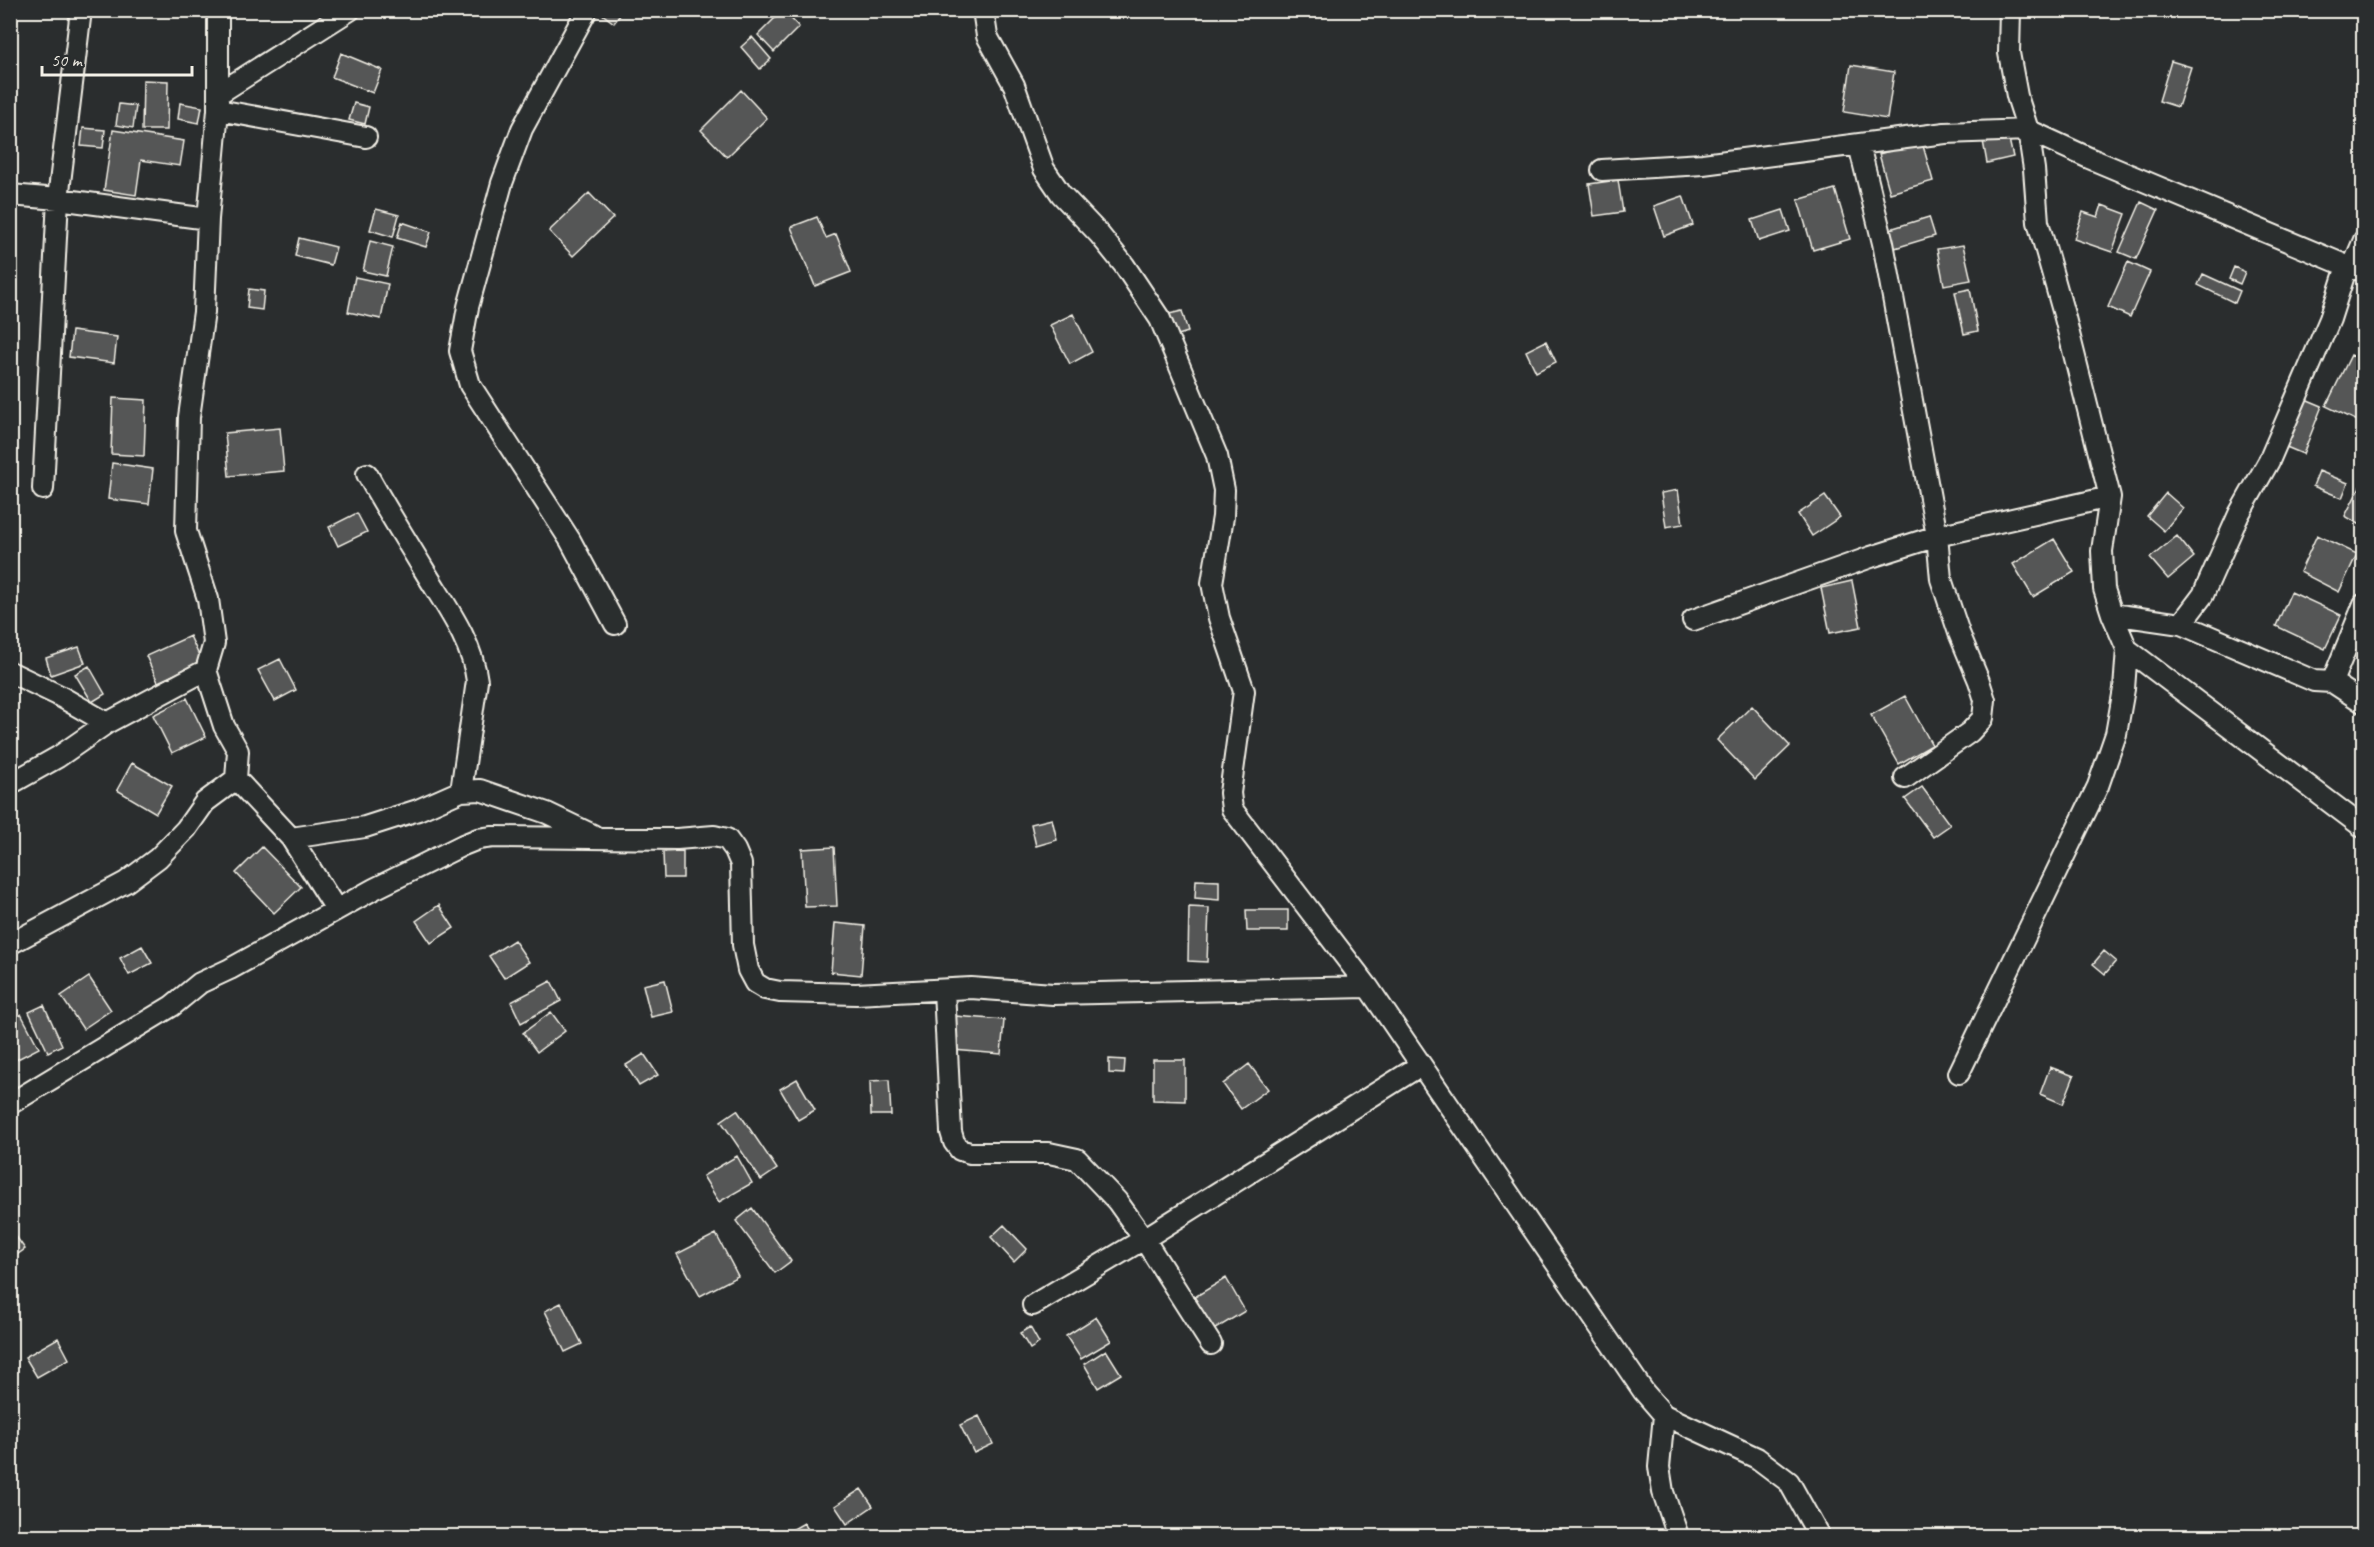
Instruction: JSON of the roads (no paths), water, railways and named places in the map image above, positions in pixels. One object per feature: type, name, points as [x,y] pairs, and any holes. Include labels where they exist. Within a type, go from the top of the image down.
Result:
[{"type":"street","points":[[43,489],[58,199],[81,10]]},
{"type":"street","points":[[218,10],[218,102],[208,219],[204,312],[189,417],[186,531],[210,610],[214,643],[206,670],[224,726],[238,751],[236,778],[291,838],[336,909]]},
{"type":"street","points":[[218,102],[350,10]]},
{"type":"street","points":[[587,10],[522,129],[502,183],[483,250],[468,307],[460,351],[470,385],[570,540],[615,624]]},
{"type":"street","points":[[983,10],[987,36],[1014,85],[1044,169],[1061,194],[1099,234],[1124,265],[1160,319],[1217,456],[1224,490],[1212,583],[1219,618],[1244,691],[1230,793],[1232,809],[1368,987],[1633,1376],[1664,1414],[1757,1458],[1789,1482],[1819,1536]]},
{"type":"street","points":[[1959,1073],[2098,786],[2116,734],[2124,689],[2127,649],[2104,589],[2102,551],[2110,496],[2038,222],[2028,130],[2017,96],[2009,53],[2010,10]]},
{"type":"street","points":[[218,102],[366,137]]},
{"type":"street","points":[[1602,170],[1703,164],[1945,133],[2028,130],[2089,158],[2355,268]]},
{"type":"street","points":[[1859,145],[1883,243],[1937,536],[1941,579],[1985,700],[1983,718],[1970,732],[1905,778]]},
{"type":"street","points":[[10,195],[58,199],[208,219]]},
{"type":"street","points":[[2181,624],[2203,595],[2239,514],[2269,461],[2330,319],[2355,268],[2364,240]]},
{"type":"street","points":[[367,474],[449,610],[470,650],[475,665],[477,681],[461,791]]},
{"type":"street","points":[[1693,620],[1937,536],[2110,496]]},
{"type":"street","points":[[2332,682],[2364,604]]},
{"type":"street","points":[[2112,614],[2181,624],[2314,681],[2332,682],[2364,703]]},
{"type":"street","points":[[2127,649],[2364,828]]},
{"type":"street","points":[[10,784],[58,757],[106,723],[206,670]]},
{"type":"street","points":[[10,672],[58,695],[106,723]]},
{"type":"street","points":[[10,944],[126,882],[158,858],[186,829],[205,802],[236,778]]},
{"type":"street","points":[[291,838],[373,825],[426,807],[461,791],[480,790],[547,813],[598,838]]},
{"type":"street","points":[[10,1104],[172,1006],[200,983],[230,969],[374,889],[478,839],[677,839],[714,836],[726,839],[735,850],[741,864],[743,945],[748,970],[755,983],[765,989],[780,992],[856,994],[970,988],[1053,994],[1368,987]]},
{"type":"street","points":[[944,990],[951,1132],[960,1150],[970,1153],[1048,1153],[1077,1160],[1117,1201],[1211,1344]]},
{"type":"street","points":[[1033,1305],[1144,1239],[1421,1065]]},
{"type":"street","points":[[1664,1414],[1659,1467],[1663,1492],[1678,1536]]}]
